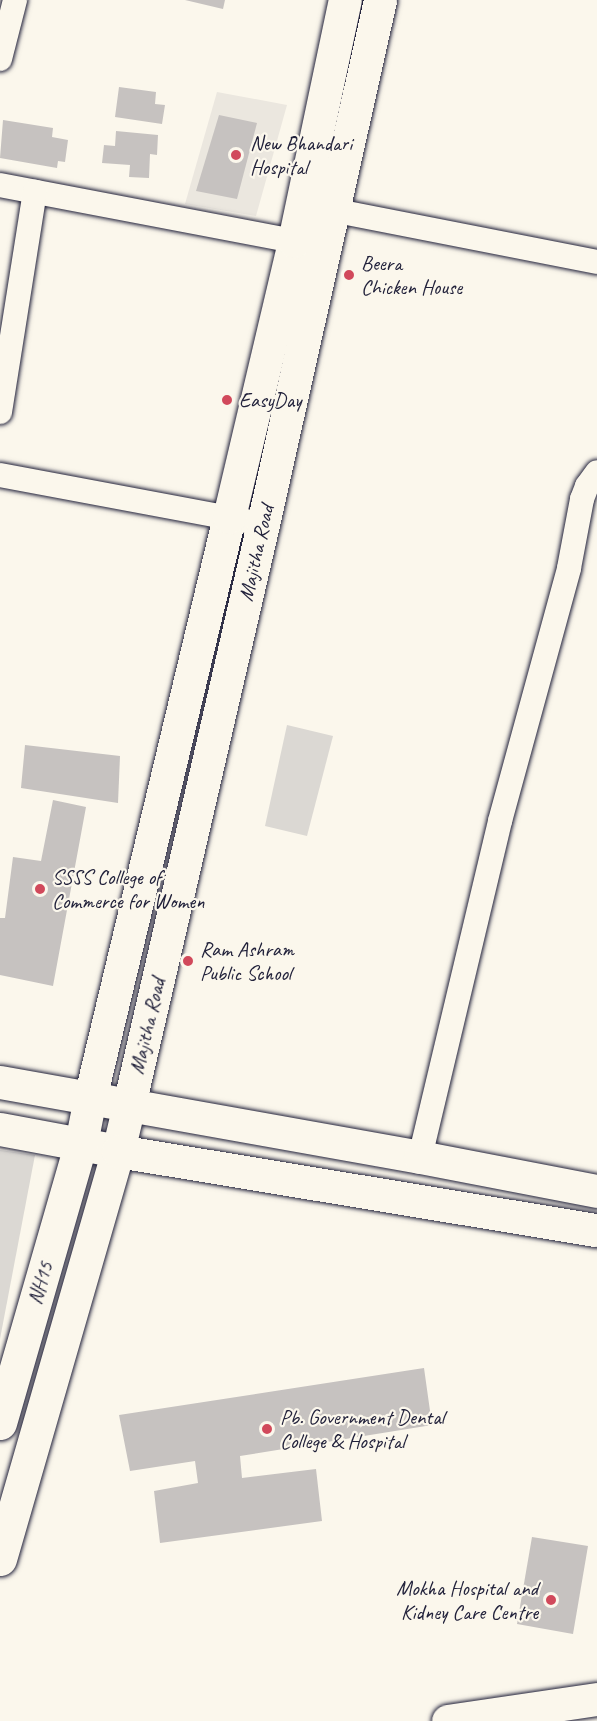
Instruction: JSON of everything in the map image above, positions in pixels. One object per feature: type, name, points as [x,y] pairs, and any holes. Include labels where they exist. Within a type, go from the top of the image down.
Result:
[{"type":"main road","name":"Majitha Road","points":[[81,1143],[294,241],[345,0]]},
{"type":"main road","name":"Majitha Road","points":[[0,1559],[118,1151],[263,524],[380,0]]},
{"type":"main road","points":[[0,1082],[597,1191]]},
{"type":"main road","points":[[0,1129],[118,1151],[597,1230]]},
{"type":"main road","name":"NH15","points":[[0,1423],[81,1143]]},
{"type":"main road","points":[[448,1721],[597,1699]]},
{"type":"street","points":[[0,59],[15,0]]},
{"type":"street","points":[[0,185],[294,241]]},
{"type":"street","points":[[0,412],[35,192]]},
{"type":"street","points":[[332,210],[597,262]]},
{"type":"street","points":[[420,1157],[500,822],[568,568],[582,499],[587,486],[597,472]]},
{"type":"street","points":[[0,475],[263,524]]},
{"type":"shaded area","name":"New Bhandari Hospital","points":[[217,92],[287,105],[256,216],[185,204]]},
{"type":"shaded area","points":[[287,725],[333,736],[307,836],[265,826]]},
{"type":"shaded area","points":[[0,1150],[35,1155],[0,1339]]},
{"type":"building","points":[[185,0],[225,0],[223,9]]},
{"type":"building","points":[[119,87],[156,92],[155,104],[165,105],[162,124],[115,117]]},
{"type":"building","points":[[219,115],[257,123],[237,199],[196,191]]},
{"type":"building","points":[[3,120],[53,128],[52,137],[68,140],[65,162],[58,161],[57,168],[0,158]]},
{"type":"building","points":[[116,131],[158,135],[157,155],[150,154],[149,178],[129,177],[130,165],[102,163],[104,145],[115,146]]},
{"type":"building","points":[[25,745],[120,756],[118,803],[21,788]]},
{"type":"building","name":"SSSS College of Commerce for Women","points":[[53,800],[86,807],[53,986],[0,975],[0,918],[5,918],[13,857],[41,861]]},
{"type":"building","points":[[424,1368],[432,1425],[240,1456],[242,1478],[316,1469],[322,1521],[160,1543],[154,1491],[198,1483],[195,1461],[130,1471],[119,1415]]},
{"type":"building","points":[[532,1537],[588,1546],[573,1634],[517,1624]]},
{"type":"place","name":"New Bhandari Hospital","points":[[236,155]]},
{"type":"place","name":"Beera Chicken House","points":[[349,275]]},
{"type":"place","name":"EasyDay","points":[[227,400]]},
{"type":"place","name":"SSSS College of Commerce for Women","points":[[40,889]]},
{"type":"place","name":"Ram Ashram Public School","points":[[188,961]]},
{"type":"place","name":"Pb. Government Dental College & Hospital","points":[[267,1429]]},
{"type":"place","name":"Mokha Hospital and Kidney Care Centre","points":[[551,1600]]}]
